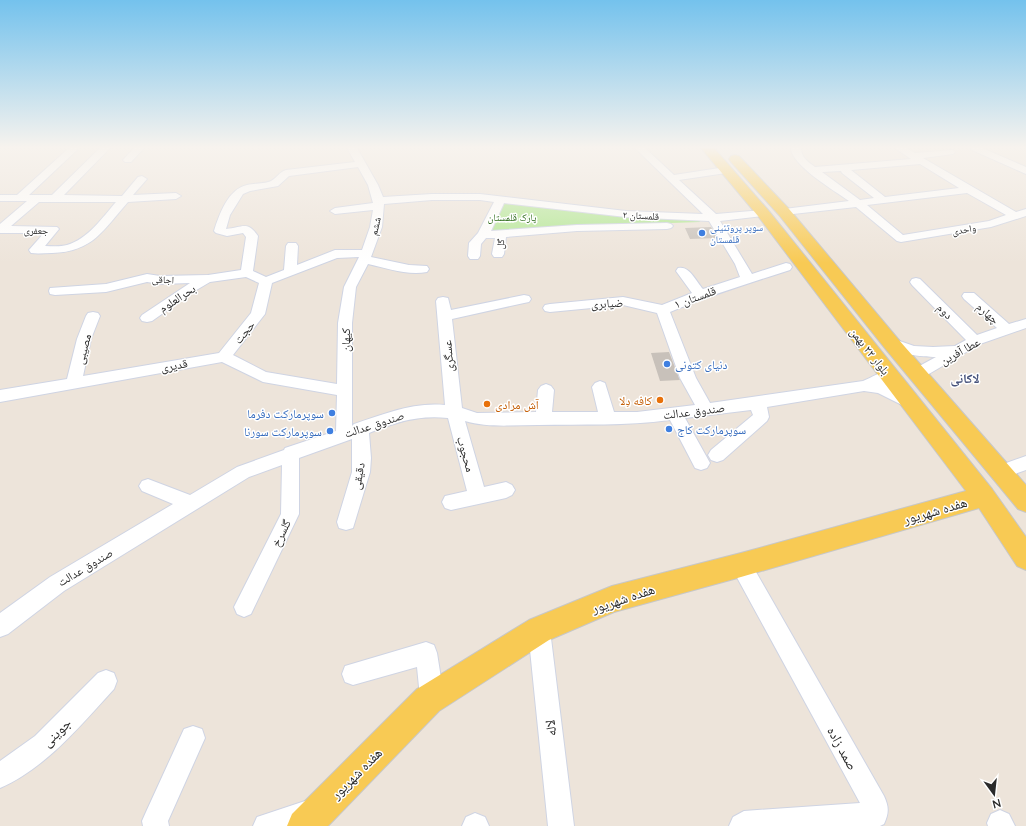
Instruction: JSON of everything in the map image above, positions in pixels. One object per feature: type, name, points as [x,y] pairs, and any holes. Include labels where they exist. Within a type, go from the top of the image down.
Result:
[{"type":"main road","name":"بلوار ۲۲ بهمن","points":[[740,187],[984,496],[1026,558]]},
{"type":"main road","name":"بلوار ۲۲ بهمن","points":[[760,187],[784,212],[891,343],[1026,502]]},
{"type":"main road","points":[[762,213],[784,212]]},
{"type":"main road","points":[[890,376],[917,374]]},
{"type":"main road","name":"هفده شهریور","points":[[311,818],[432,698],[539,630],[612,599],[741,566],[984,496]]},
{"type":"street","points":[[19,199],[32,187]]},
{"type":"street","points":[[54,199],[66,187]]},
{"type":"street","points":[[124,199],[135,187]]},
{"type":"street","points":[[257,187],[247,188],[239,192],[232,199],[224,215],[220,231],[227,233],[245,229],[252,236],[247,273],[266,281],[335,254],[366,254],[409,269],[423,269]]},
{"type":"street","points":[[374,187],[379,203]]},
{"type":"street","points":[[423,198],[428,187]]},
{"type":"street","points":[[679,187],[715,222],[741,264],[748,280]]},
{"type":"street","points":[[836,187],[858,203]]},
{"type":"street","points":[[866,187],[883,200]]},
{"type":"street","points":[[963,187],[1021,214]]},
{"type":"street","points":[[784,212],[969,190]]},
{"type":"street","points":[[0,198],[124,199],[176,196]]},
{"type":"street","name":"قلمستان ۲","points":[[335,211],[379,203],[423,198],[480,197],[626,214],[715,222]]},
{"type":"street","name":"جعفری","points":[[0,230],[36,199]]},
{"type":"street","name":"جعفری","points":[[0,230],[53,229],[35,250],[76,247],[95,233],[124,199]]},
{"type":"street","points":[[474,256],[476,243],[483,235],[501,200]]},
{"type":"street","name":"ششم","points":[[366,254],[376,226],[379,203]]},
{"type":"street","name":"واحدی","points":[[858,203],[901,239],[991,224],[1021,214]]},
{"type":"street","points":[[577,208],[578,228]]},
{"type":"street","points":[[483,235],[578,228],[715,222],[762,213]]},
{"type":"street","name":"گل","points":[[498,254],[501,234]]},
{"type":"street","points":[[290,272],[292,246]]},
{"type":"street","name":"کیهان","points":[[352,431],[345,391],[344,323],[350,287],[366,254]]},
{"type":"street","name":"قلمستان ۱","points":[[705,409],[688,378],[663,310],[700,294],[786,267]]},
{"type":"street","points":[[682,271],[700,294]]},
{"type":"street","name":"اجاقی","points":[[55,291],[106,288],[147,278],[160,280],[208,279],[247,273]]},
{"type":"street","name":"بحرالعلوم","points":[[147,318],[188,289],[208,279]]},
{"type":"street","name":"حجت","points":[[224,357],[258,314],[266,281]]},
{"type":"street","name":"دوم","points":[[916,282],[975,341]]},
{"type":"street","name":"چهارم","points":[[969,296],[1007,330]]},
{"type":"street","points":[[445,316],[524,299]]},
{"type":"street","name":"عسگری","points":[[443,301],[454,412]]},
{"type":"street","name":"ضیابری","points":[[550,308],[623,301],[663,310]]},
{"type":"street","name":"مصیبی","points":[[74,383],[84,339],[93,316]]},
{"type":"street","name":"عطا آفرین","points":[[917,374],[975,341],[1026,323]]},
{"type":"street","points":[[891,343],[914,351],[933,352],[961,350]]},
{"type":"street","points":[[224,357],[263,377],[345,391]]},
{"type":"street","name":"قدیری","points":[[0,396],[224,357]]},
{"type":"street","name":"صندوق عدالت","points":[[0,626],[57,584],[243,472],[291,453],[402,414],[429,410],[454,412],[477,419],[637,418],[758,403],[864,386],[884,377],[890,376]]},
{"type":"street","points":[[864,386],[873,386],[888,391],[911,403]]},
{"type":"street","points":[[600,387],[608,418]]},
{"type":"street","points":[[544,419],[546,390]]},
{"type":"street","points":[[717,454],[761,417],[758,403]]},
{"type":"street","name":"محجوب","points":[[454,412],[478,496]]},
{"type":"street","points":[[674,413],[701,463]]},
{"type":"street","name":"دقیقی","points":[[346,522],[361,472],[362,458],[352,431]]},
{"type":"street","name":"گلسرخ","points":[[244,606],[290,514],[291,453]]},
{"type":"street","points":[[1001,472],[1026,463]]},
{"type":"street","points":[[148,486],[190,503]]},
{"type":"street","points":[[451,502],[506,490]]},
{"type":"street","name":"صمد زاده","points":[[741,566],[875,805],[875,815],[744,824],[742,826]]},
{"type":"street","name":"لاله","points":[[539,630],[561,826]]},
{"type":"street","points":[[353,674],[426,653],[432,698]]},
{"type":"street","name":"جوینی","points":[[0,775],[12,768],[41,746],[106,681]]},
{"type":"street","points":[[156,826],[155,821],[193,738]]},
{"type":"street","points":[[266,826],[311,818]]},
{"type":"green space","name":"پارک قلمستان","points":[[504,202],[699,220],[700,222],[586,226],[485,233]]},
{"type":"building","name":"سوپر پروتئینی قلمستان","points":[[711,227],[717,238],[690,239],[685,228]]},
{"type":"building","name":"دنیای کتونی","points":[[669,352],[680,380],[660,381],[651,353]]},
{"type":"place","name":"سوپر پروتئینی قلمستان","points":[[702,233]]},
{"type":"place","name":"دنیای کتونی","points":[[667,364]]},
{"type":"place","name":"کافه دِلا","points":[[660,400]]},
{"type":"place","name":"آش مرادی","points":[[487,404]]},
{"type":"place","name":"سوپرمارکت دفرما","points":[[332,413]]},
{"type":"place","name":"سوپرمارکت کاج","points":[[669,429]]},
{"type":"place","name":"سوپرمارکت سورنا","points":[[330,431]]},
{"type":"district","name":"لاکانی","points":[[965,378]]}]
